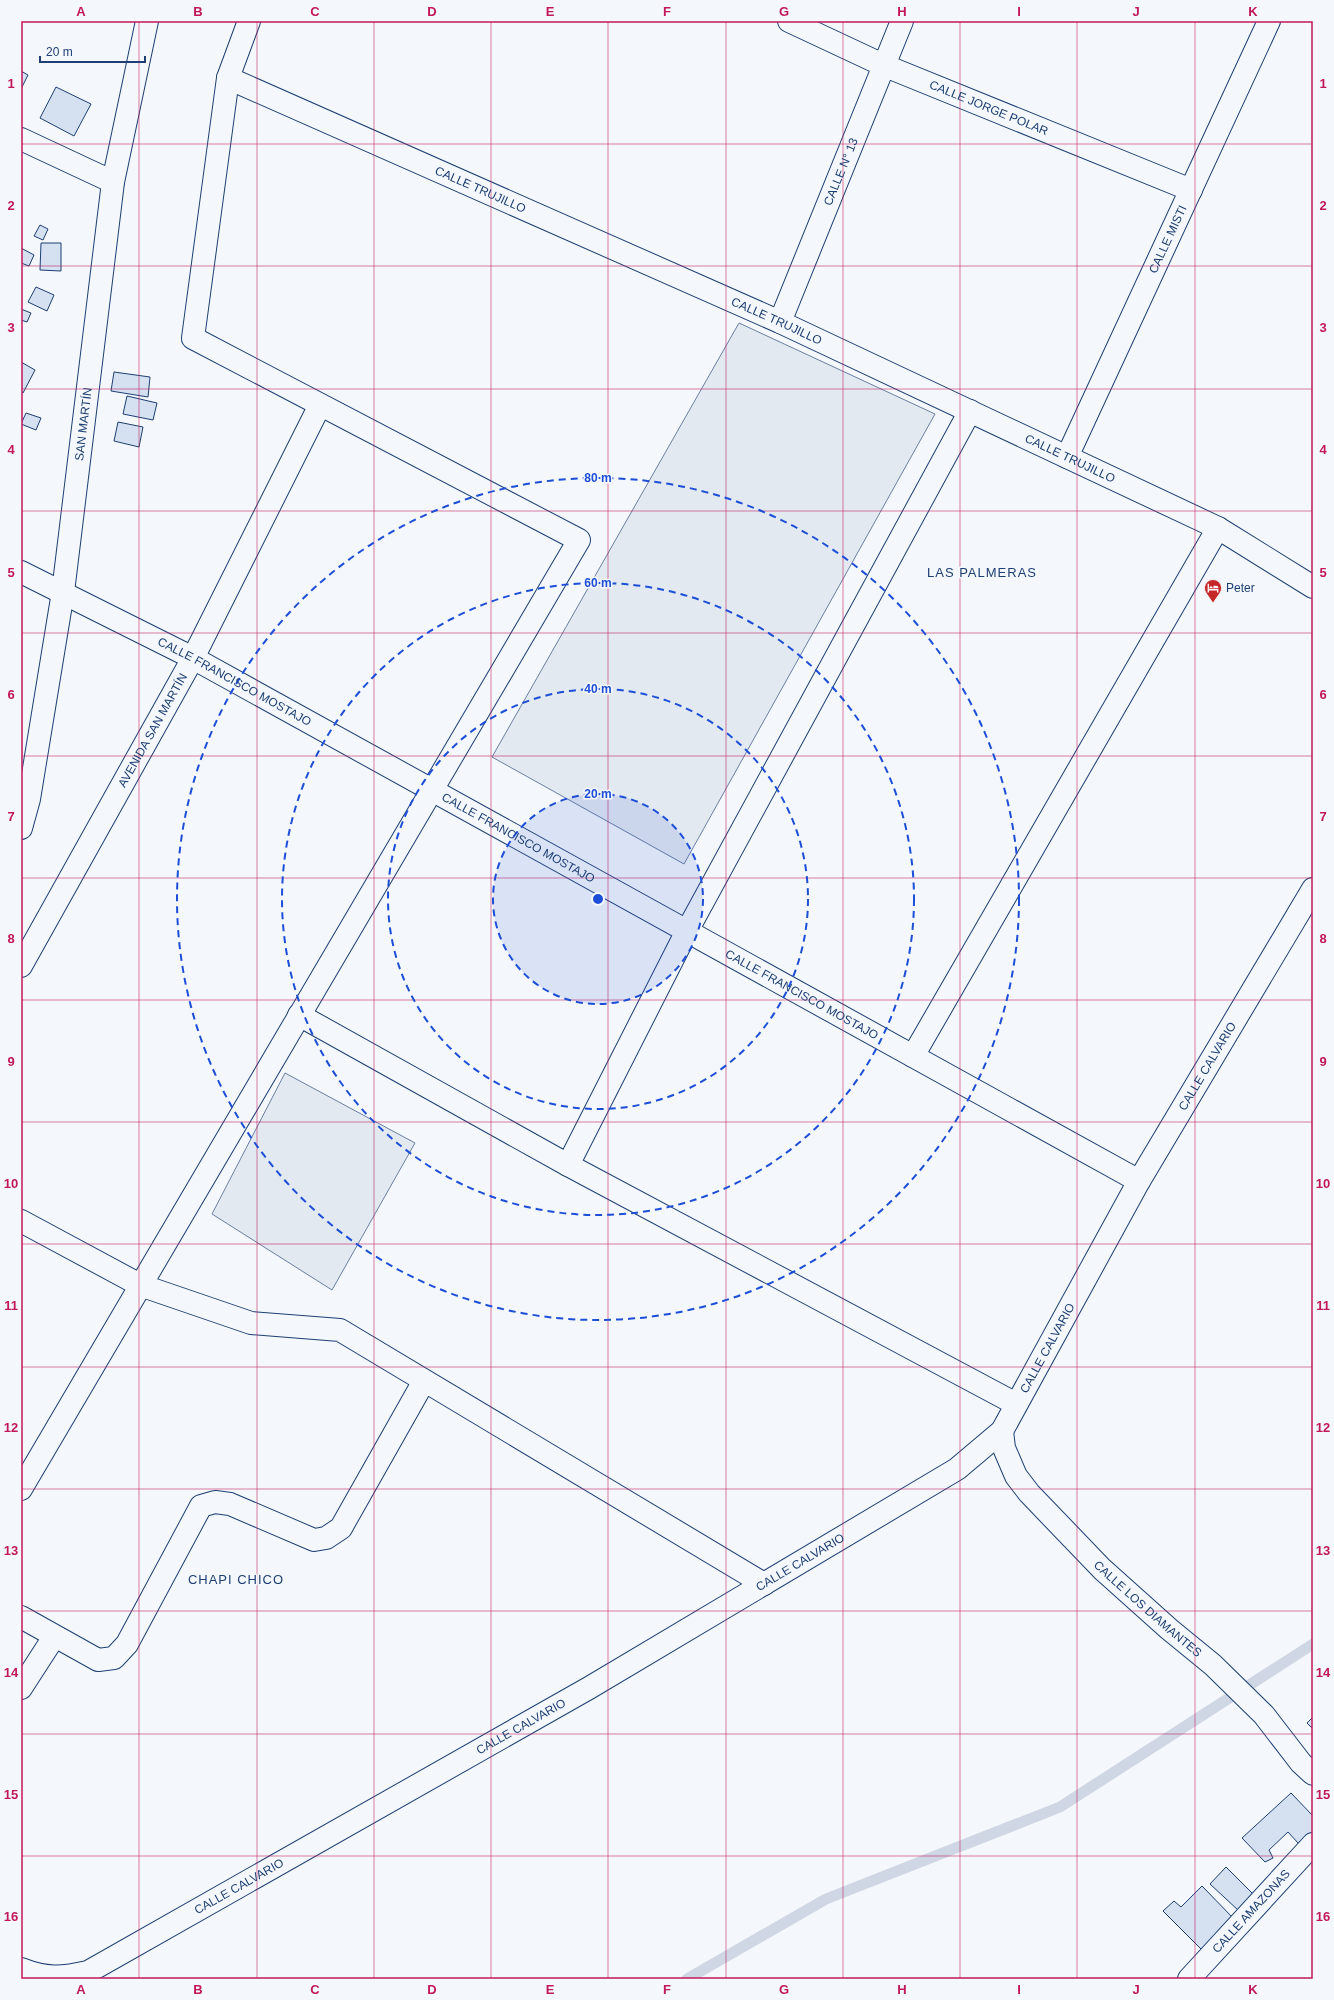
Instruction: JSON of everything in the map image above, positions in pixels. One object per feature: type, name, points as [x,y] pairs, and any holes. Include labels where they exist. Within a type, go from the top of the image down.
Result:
[{"type":"street","name":"SAN MARTÍN","points":[[21,828],[28,799],[63,592],[113,182],[147,21]]},
{"type":"street","points":[[21,1489],[578,540],[193,338],[228,78],[249,21]]},
{"type":"street","name":"CALLE JORGE POLAR","points":[[789,21],[883,65],[1191,190]]},
{"type":"street","name":"CALLE N° 13","points":[[780,322],[902,21]]},
{"type":"street","name":"CALLE MISTI","points":[[1066,457],[1269,21]]},
{"type":"street","name":"CALLE TRUJILLO","points":[[228,78],[780,322],[970,411],[1218,528],[1313,587]]},
{"type":"street","points":[[21,139],[113,182]]},
{"type":"street","name":"AVENIDA SAN MARTÍN","points":[[21,966],[193,658],[320,405]]},
{"type":"street","points":[[568,1165],[687,931],[970,411]]},
{"type":"street","points":[[913,1056],[1218,528]]},
{"type":"street","name":"CALLE FRANCISCO MOSTAJO","points":[[21,572],[193,658],[1139,1181]]},
{"type":"street","name":"CALLE CALVARIO","points":[[21,1969],[43,1977],[66,1977],[88,1972],[589,1688],[957,1469],[1002,1431],[1139,1181],[1313,889]]},
{"type":"street","points":[[299,1015],[568,1165],[1016,1404]]},
{"type":"street","points":[[21,1221],[140,1284],[251,1323],[340,1330],[764,1584]]},
{"type":"street","points":[[21,1617],[54,1637],[98,1660],[114,1658],[127,1644],[201,1506],[215,1502],[230,1504],[314,1540],[326,1538],[341,1528],[424,1381]]},
{"type":"street","name":"CALLE LOS DIAMANTES","points":[[1002,1431],[1004,1448],[1016,1476],[1029,1493],[1102,1569],[1213,1665],[1264,1715],[1301,1763],[1313,1774]]},
{"type":"street","points":[[21,1688],[54,1637]]},
{"type":"street","name":"CALLE AMAZONAS","points":[[1189,1979],[1313,1844]]},
{"type":"shaded area","points":[[739,323],[935,414],[684,864],[492,757]]},
{"type":"shaded area","points":[[285,1073],[415,1143],[332,1290],[212,1214]]},
{"type":"building","points":[[21,71],[28,75],[21,89]]},
{"type":"building","points":[[56,87],[91,104],[74,136],[40,118]]},
{"type":"building","points":[[40,225],[48,229],[43,240],[34,236]]},
{"type":"building","points":[[41,243],[61,243],[61,271],[40,270]]},
{"type":"building","points":[[21,248],[34,255],[29,266],[21,263]]},
{"type":"building","points":[[36,287],[54,295],[47,311],[28,302]]},
{"type":"building","points":[[21,309],[31,313],[27,322],[21,320]]},
{"type":"building","points":[[21,362],[35,370],[23,393],[21,392]]},
{"type":"building","points":[[114,372],[150,377],[148,397],[111,391]]},
{"type":"building","points":[[127,396],[157,403],[153,420],[123,414]]},
{"type":"building","points":[[26,413],[41,418],[36,430],[21,424]]},
{"type":"building","points":[[118,422],[143,427],[139,447],[114,441]]},
{"type":"building","points":[[1313,1717],[1313,1729],[1307,1723]]},
{"type":"building","points":[[1291,1793],[1313,1816],[1313,1832],[1299,1844],[1288,1832],[1269,1850],[1273,1858],[1265,1862],[1242,1838]]},
{"type":"building","points":[[1226,1867],[1254,1895],[1239,1911],[1210,1884]]},
{"type":"building","points":[[1202,1886],[1235,1920],[1203,1951],[1163,1911],[1174,1901],[1181,1907]]},
{"type":"waterway","points":[[687,1979],[826,1899],[1060,1807],[1313,1644]]},
{"type":"place","name":"Peter","points":[[1213,603]]},
{"type":"district","name":"LAS PALMERAS","points":[[982,572]]},
{"type":"district","name":"CHAPI CHICO","points":[[236,1579]]}]
